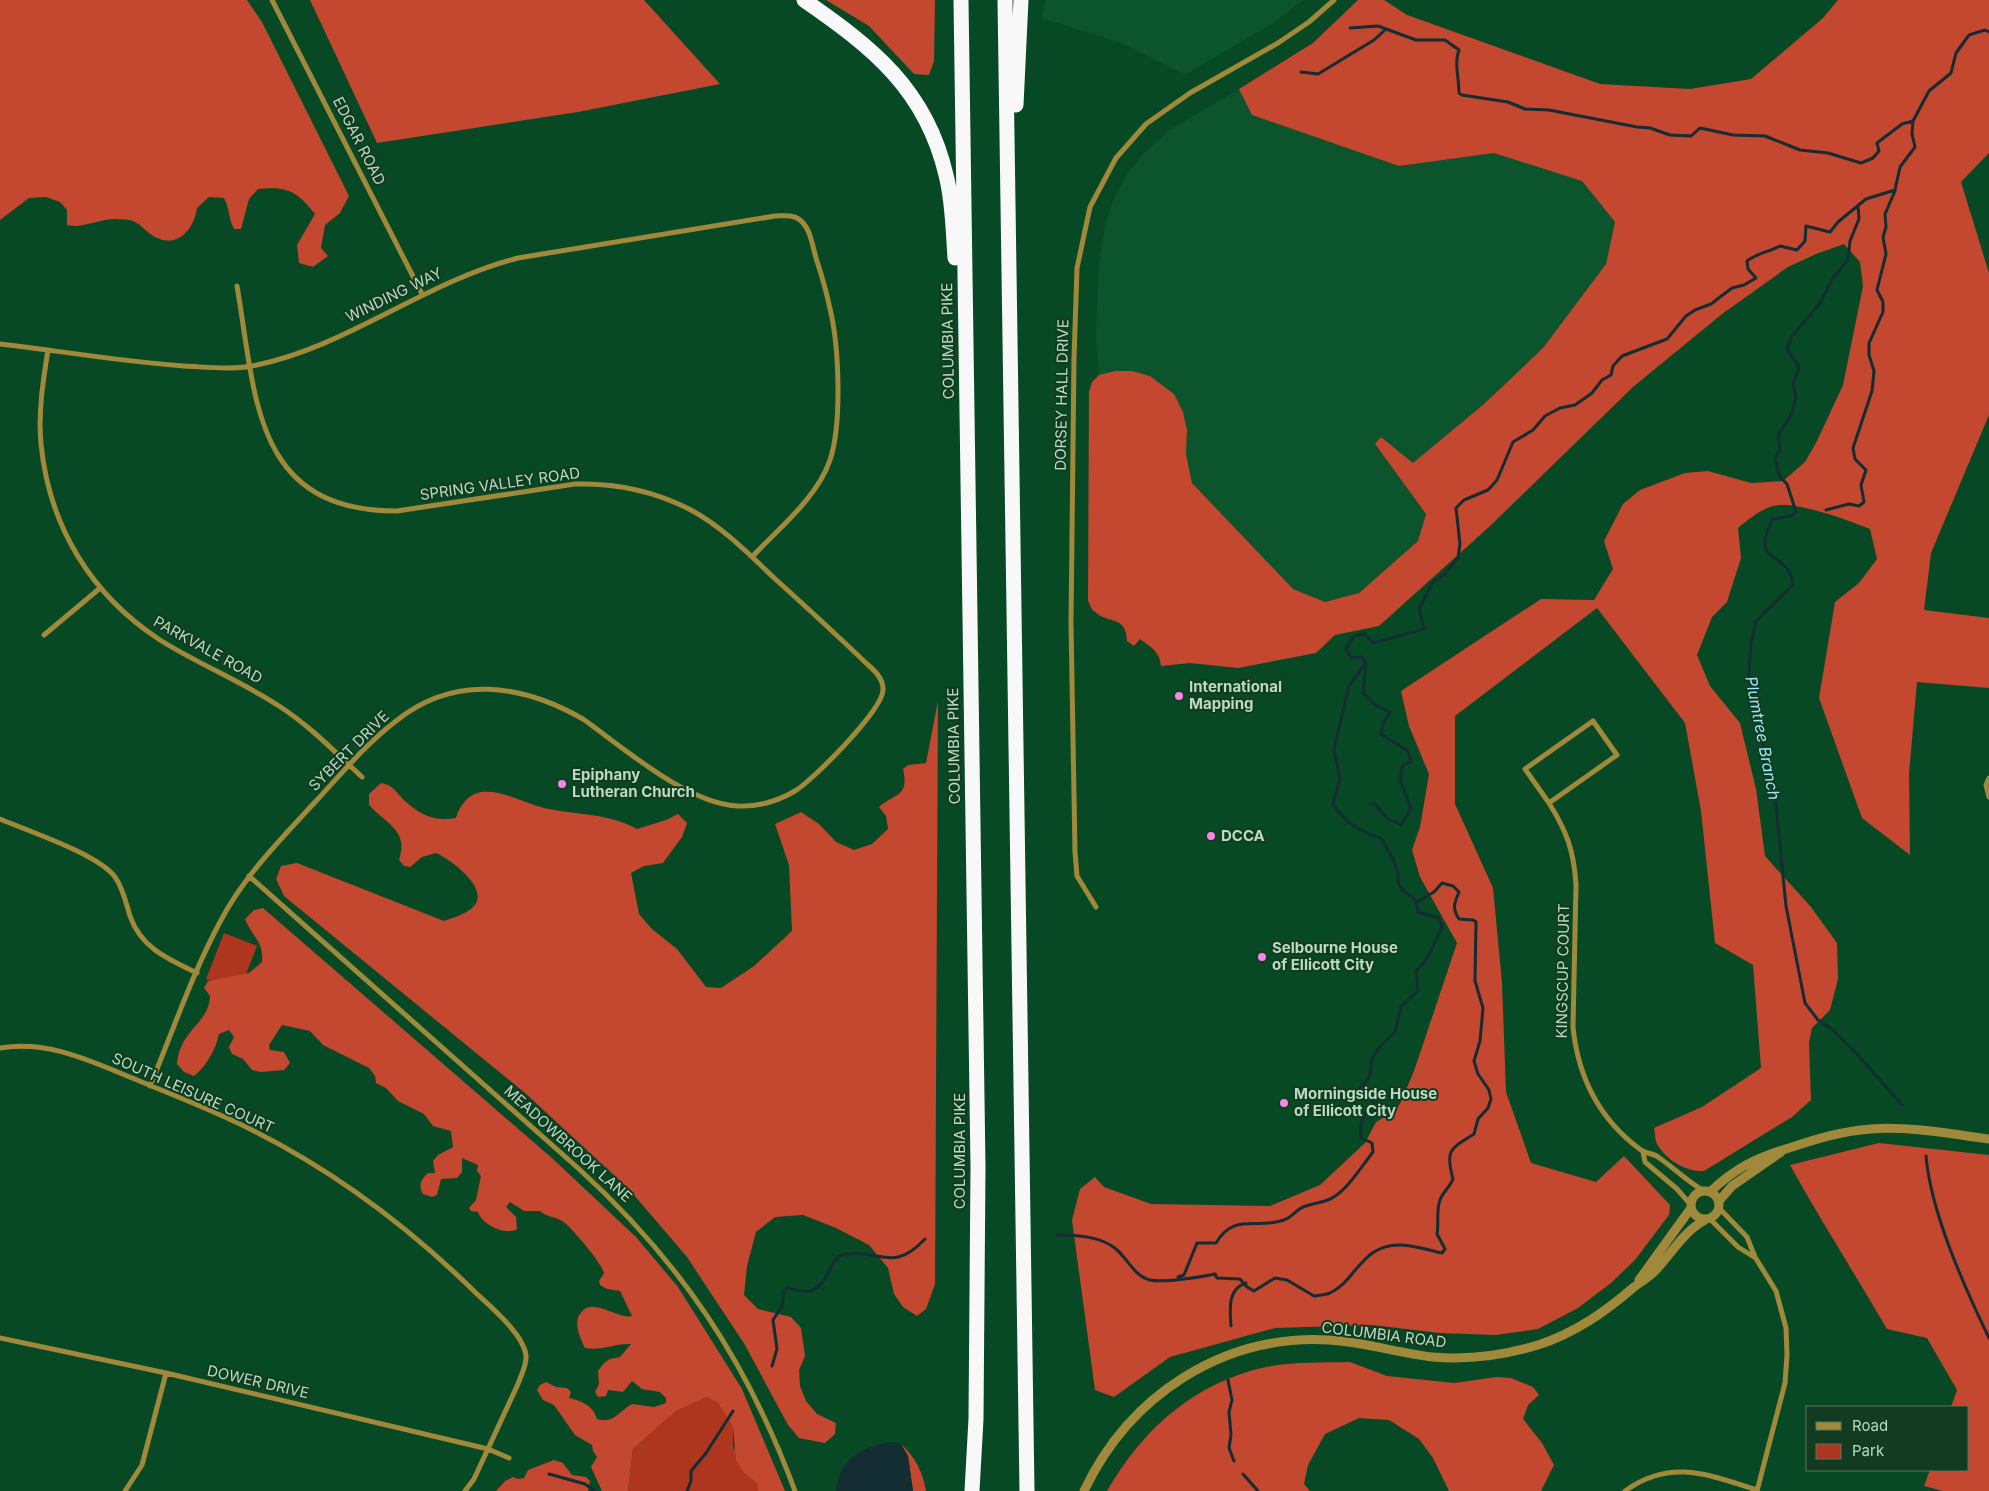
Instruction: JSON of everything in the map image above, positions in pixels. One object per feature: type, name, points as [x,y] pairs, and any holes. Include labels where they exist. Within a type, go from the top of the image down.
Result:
[{"type":"highway","points":[[804,0],[853,34],[887,65],[916,104],[936,142],[947,177],[966,366]]},
{"type":"highway","name":"COLUMBIA PIKE","points":[[961,0],[978,1167],[976,1419],[972,1491]]},
{"type":"highway","points":[[1005,0],[1027,1491]]},
{"type":"highway","points":[[1008,258],[1021,0]]},
{"type":"street","name":"EDGAR ROAD","points":[[272,0],[422,294]]},
{"type":"street","name":"DORSEY HALL DRIVE","points":[[1096,906],[1077,876],[1075,852],[1071,623],[1074,359],[1077,268],[1084,225],[1097,190],[1116,158],[1146,124],[1190,93],[1278,43],[1309,22],[1334,0]]},
{"type":"street","name":"WINDING WAY","points":[[0,344],[151,363],[226,368],[251,366],[322,344],[422,294],[478,270],[518,258],[774,216],[793,216],[799,219],[810,236],[832,314],[836,372],[836,427],[830,460],[824,474],[810,496],[752,557]]},
{"type":"street","name":"SPRING VALLEY ROAD","points":[[238,286],[259,414],[280,461],[304,485],[336,502],[375,511],[397,511],[565,485],[592,484],[649,493],[690,510],[709,522],[752,557],[872,668],[880,678],[883,688]]},
{"type":"street","name":"PARKVALE ROAD","points":[[48,350],[40,418],[40,443],[45,475],[65,532],[80,562],[99,588],[121,611],[162,641],[248,687],[299,720],[362,777]]},
{"type":"street","points":[[44,635],[99,588]]},
{"type":"street","name":"SYBERT DRIVE","points":[[150,1086],[219,924],[249,876],[380,734],[417,707],[439,697],[464,691],[504,689],[538,697],[564,708],[692,793],[720,804],[752,806],[782,798],[812,778],[870,716],[882,696],[883,688]]},
{"type":"street","name":"KINGSCUP COURT","points":[[1549,803],[1617,755],[1593,721],[1525,769],[1549,803],[1569,837],[1575,862],[1573,1027],[1575,1049],[1584,1079],[1598,1105],[1616,1129],[1643,1152],[1656,1154],[1707,1192]]},
{"type":"street","points":[[1989,778],[1986,785],[1989,797]]},
{"type":"street","points":[[0,819],[101,864],[115,876],[135,930],[146,944],[163,957],[197,973]]},
{"type":"street","name":"MEADOWBROOK LANE","points":[[249,876],[593,1182],[641,1229],[669,1262],[696,1299],[737,1362],[765,1416],[795,1491]]},
{"type":"street","name":"SOUTH LEISURE COURT","points":[[0,1048],[34,1046],[51,1048],[150,1086],[250,1129],[348,1187],[383,1211],[428,1247],[498,1314],[515,1333],[526,1355],[524,1369],[488,1449]]},
{"type":"street","points":[[1755,1257],[1738,1247],[1708,1219],[1696,1216],[1691,1206],[1696,1194],[1707,1192],[1726,1177],[1761,1156],[1818,1138],[1872,1129],[1989,1139]]},
{"type":"street","points":[[1708,1219],[1732,1186],[1787,1148]]},
{"type":"street","name":"KINGSCUP COURT","points":[[1643,1152],[1645,1162],[1677,1189],[1691,1206]]},
{"type":"street","points":[[1625,1491],[1636,1483],[1669,1471],[1704,1473],[1757,1490],[1785,1383],[1786,1328],[1782,1307],[1766,1273],[1755,1257],[1747,1237],[1707,1192]]},
{"type":"street","name":"COLUMBIA ROAD","points":[[1635,1287],[1691,1206]]},
{"type":"street","name":"COLUMBIA ROAD","points":[[1084,1491],[1115,1438],[1149,1402],[1171,1384],[1220,1359],[1273,1344],[1301,1340],[1354,1343],[1434,1357],[1463,1357],[1511,1352],[1537,1345],[1579,1328],[1597,1317],[1654,1272],[1687,1231],[1708,1219]]},
{"type":"street","name":"DOWER DRIVE","points":[[0,1338],[166,1374],[488,1449],[509,1458]]},
{"type":"street","points":[[124,1491],[133,1481],[145,1456],[166,1374]]},
{"type":"street","points":[[465,1491],[488,1449]]},
{"type":"shaded area","points":[[0,0],[247,0],[262,22],[349,196],[340,213],[325,225],[321,248],[328,256],[313,267],[299,263],[297,245],[315,214],[297,195],[277,188],[258,189],[249,199],[241,229],[234,229],[224,198],[209,197],[197,208],[192,223],[184,235],[178,239],[171,240],[155,237],[139,224],[130,220],[111,219],[79,226],[67,225],[67,210],[60,202],[46,197],[29,198],[0,220]]},
{"type":"shaded area","points":[[310,0],[644,0],[720,84],[578,112],[377,143]]},
{"type":"shaded area","points":[[826,0],[935,0],[934,61],[929,75],[914,74],[869,26]]},
{"type":"shaded area","points":[[1045,0],[1303,0],[1273,23],[1185,75],[1121,43],[1042,18]]},
{"type":"shaded area","points":[[1358,0],[1384,0],[1407,15],[1600,84],[1690,89],[1751,79],[1823,18],[1838,0],[1989,0],[1989,153],[1961,182],[1989,273],[1989,415],[1931,553],[1924,610],[1989,618],[1989,688],[1917,682],[1909,774],[1910,855],[1862,818],[1819,698],[1835,602],[1859,583],[1877,559],[1870,529],[1815,510],[1783,505],[1765,509],[1738,528],[1741,558],[1727,602],[1712,617],[1697,655],[1710,686],[1740,723],[1756,789],[1765,856],[1811,907],[1837,943],[1838,979],[1830,1010],[1812,1028],[1809,1043],[1811,1100],[1792,1117],[1704,1171],[1684,1167],[1671,1160],[1657,1144],[1654,1128],[1702,1107],[1761,1068],[1753,965],[1715,943],[1701,811],[1685,723],[1597,608],[1455,716],[1455,804],[1493,888],[1502,983],[1506,1092],[1531,1163],[1596,1182],[1624,1156],[1670,1205],[1669,1215],[1635,1260],[1611,1283],[1578,1308],[1538,1329],[1496,1335],[1440,1333],[1372,1325],[1275,1328],[1170,1357],[1114,1397],[1095,1390],[1072,1220],[1080,1189],[1095,1177],[1104,1187],[1151,1204],[1270,1206],[1320,1185],[1365,1143],[1376,1122],[1391,1113],[1400,1104],[1414,1071],[1457,943],[1420,877],[1412,850],[1420,827],[1429,774],[1409,726],[1401,691],[1541,599],[1594,600],[1613,569],[1604,541],[1623,504],[1640,490],[1685,473],[1708,471],[1751,483],[1783,481],[1805,462],[1843,385],[1863,286],[1860,262],[1844,244],[1788,267],[1722,314],[1633,387],[1489,527],[1379,626],[1335,635],[1316,653],[1238,668],[1190,663],[1161,666],[1157,653],[1151,647],[1140,639],[1134,646],[1127,641],[1126,633],[1120,623],[1099,615],[1093,610],[1088,601],[1089,392],[1092,382],[1099,375],[1115,371],[1132,371],[1150,376],[1174,394],[1183,412],[1187,430],[1186,454],[1192,483],[1293,589],[1325,602],[1359,593],[1418,541],[1426,514],[1375,444],[1381,437],[1413,463],[1484,404],[1543,348],[1606,264],[1615,222],[1582,181],[1494,153],[1399,166],[1252,115],[1239,89],[1313,43]]},
{"type":"shaded area","points":[[1239,89],[1252,115],[1399,166],[1494,153],[1582,181],[1615,222],[1606,264],[1543,348],[1484,404],[1413,464],[1382,437],[1375,444],[1426,514],[1418,541],[1359,593],[1325,602],[1293,589],[1192,483],[1186,454],[1187,430],[1183,412],[1160,383],[1150,376],[1132,371],[1115,371],[1099,375],[1096,337],[1099,265],[1105,225],[1114,199],[1126,176],[1143,154],[1168,131]]},
{"type":"shaded area","points":[[938,701],[935,1284],[926,1309],[917,1316],[903,1307],[894,1294],[888,1268],[869,1245],[836,1228],[803,1215],[775,1217],[756,1232],[747,1266],[744,1295],[758,1309],[791,1317],[801,1328],[805,1356],[799,1370],[800,1386],[806,1401],[817,1414],[836,1423],[835,1434],[825,1443],[799,1438],[788,1425],[745,1345],[687,1257],[628,1188],[525,1093],[284,896],[276,879],[281,866],[297,863],[444,921],[472,908],[477,901],[474,884],[459,868],[442,856],[436,853],[422,857],[410,867],[404,866],[399,860],[401,841],[398,834],[369,805],[369,794],[381,783],[392,787],[405,801],[422,814],[442,819],[456,818],[465,802],[472,795],[481,792],[506,795],[544,808],[603,817],[637,829],[666,820],[678,814],[687,823],[682,837],[663,863],[644,866],[631,873],[639,914],[652,929],[677,949],[706,987],[721,988],[754,966],[792,931],[789,865],[775,824],[801,812],[819,824],[836,842],[854,850],[872,844],[888,829],[886,816],[879,807],[903,789],[903,769],[908,765],[926,763]]},
{"type":"shaded area","points":[[263,908],[553,1159],[636,1237],[678,1287],[742,1389],[785,1491],[758,1491],[757,1483],[744,1473],[736,1460],[733,1427],[718,1403],[707,1397],[676,1411],[633,1449],[628,1491],[602,1491],[591,1467],[597,1457],[592,1445],[575,1435],[554,1405],[543,1400],[537,1390],[540,1385],[546,1382],[556,1387],[567,1388],[571,1392],[569,1398],[586,1404],[593,1410],[597,1419],[603,1420],[612,1419],[632,1404],[654,1407],[666,1403],[666,1398],[660,1392],[642,1389],[632,1381],[623,1392],[608,1390],[606,1396],[598,1397],[595,1392],[599,1384],[598,1371],[604,1363],[610,1359],[620,1357],[631,1344],[597,1349],[585,1348],[580,1337],[577,1322],[583,1311],[589,1307],[632,1316],[620,1291],[607,1289],[600,1285],[599,1281],[604,1273],[602,1268],[581,1239],[559,1219],[540,1211],[524,1211],[510,1202],[506,1207],[516,1217],[517,1229],[507,1231],[489,1225],[480,1217],[478,1212],[471,1211],[469,1208],[476,1200],[481,1176],[477,1171],[478,1165],[462,1158],[462,1172],[457,1178],[441,1179],[437,1195],[432,1197],[423,1194],[421,1188],[422,1180],[428,1173],[435,1173],[433,1161],[438,1155],[453,1147],[451,1131],[433,1126],[424,1114],[398,1101],[386,1088],[376,1083],[375,1076],[369,1068],[323,1045],[310,1031],[282,1025],[269,1045],[270,1050],[284,1052],[290,1063],[284,1070],[261,1072],[252,1070],[243,1059],[232,1054],[229,1047],[234,1037],[229,1030],[219,1034],[216,1046],[203,1068],[194,1076],[184,1072],[177,1064],[179,1052],[188,1034],[205,1014],[210,996],[204,988],[208,981],[249,973],[262,962],[261,949],[245,919],[254,910]]},
{"type":"shaded area","points":[[1879,1143],[1989,1155],[1989,1491],[1943,1491],[1924,1486],[1930,1471],[1969,1471],[1969,1406],[1951,1406],[1957,1390],[1927,1338],[1887,1329],[1790,1165]]},
{"type":"shaded area","points":[[1350,1362],[1387,1376],[1454,1383],[1497,1377],[1511,1378],[1533,1387],[1539,1395],[1528,1405],[1523,1419],[1542,1443],[1554,1465],[1541,1491],[1449,1491],[1433,1458],[1419,1439],[1389,1420],[1359,1418],[1325,1434],[1308,1465],[1304,1484],[1310,1491],[1107,1491],[1120,1470],[1150,1433],[1185,1402],[1205,1390],[1250,1371],[1262,1368],[1300,1363]]},
{"type":"shaded area","points":[[901,1444],[918,1465],[926,1491],[913,1491],[908,1456]]},
{"type":"shaded area","points":[[554,1460],[563,1463],[572,1475],[586,1477],[590,1481],[588,1491],[496,1491],[505,1481],[513,1477],[518,1479],[524,1478],[528,1470]]},
{"type":"green space","points":[[224,933],[257,946],[239,992],[206,979]]},
{"type":"green space","points":[[707,1397],[718,1403],[733,1427],[733,1445],[744,1473],[757,1483],[758,1491],[628,1491],[633,1449],[676,1411]]},
{"type":"water","points":[[891,1442],[901,1444],[908,1456],[913,1491],[836,1491],[841,1471],[853,1456],[870,1447]]},
{"type":"waterway","points":[[1350,28],[1378,26],[1416,40],[1445,40],[1459,50],[1457,71],[1459,93],[1462,95],[1508,102],[1525,109],[1549,110],[1650,128],[1670,135],[1691,136],[1700,128],[1733,135],[1765,136],[1800,150],[1828,153],[1861,163],[1873,158],[1879,151],[1877,143],[1902,124],[1913,121]]},
{"type":"waterway","points":[[1301,72],[1318,74],[1374,40],[1386,29]]},
{"type":"waterway","points":[[1370,804],[1375,804],[1387,818],[1401,825],[1411,809],[1400,779],[1402,766],[1411,762],[1408,751],[1381,734],[1384,722],[1390,712],[1374,704],[1363,693],[1366,663],[1362,657],[1351,658],[1346,649],[1354,636],[1365,634],[1373,643],[1424,629],[1419,609],[1433,582],[1445,574],[1458,558],[1460,544],[1456,508],[1464,500],[1488,490],[1497,480],[1513,442],[1533,430],[1545,416],[1560,408],[1575,405],[1592,393],[1602,380],[1611,375],[1613,366],[1622,356],[1667,339],[1686,316],[1695,310],[1711,304],[1732,288],[1744,285],[1756,278],[1748,269],[1747,261],[1780,246],[1797,250],[1805,241],[1806,226],[1830,232],[1838,222],[1866,199],[1895,190],[1900,167],[1915,147],[1912,134],[1913,121],[1929,91],[1951,73],[1956,53],[1969,35],[1985,30],[1989,32]]},
{"type":"waterway","name":"Plumtree Branch","points":[[1826,510],[1849,504],[1859,506],[1864,502],[1861,485],[1866,470],[1855,459],[1853,448],[1872,391],[1874,371],[1869,355],[1869,343],[1883,312],[1883,302],[1877,290],[1886,254],[1883,237],[1886,227],[1885,214],[1895,191]]},
{"type":"waterway","name":"Plumtree Branch","points":[[1858,205],[1859,219],[1850,241],[1848,259],[1834,277],[1818,306],[1792,336],[1787,349],[1799,367],[1793,384],[1796,397],[1792,413],[1778,436],[1780,449],[1775,458],[1780,477],[1787,484],[1796,512],[1791,516],[1772,519],[1765,539],[1766,551],[1788,569],[1793,585],[1756,621],[1751,643],[1749,673],[1776,805],[1786,906],[1805,1003],[1818,1020],[1833,1030],[1856,1053],[1902,1105]]},
{"type":"waterway","points":[[1178,1277],[1184,1275],[1197,1243],[1216,1243],[1230,1228],[1238,1225],[1274,1223],[1287,1219],[1303,1207],[1332,1198],[1359,1171],[1373,1152],[1372,1143],[1361,1138],[1360,1128],[1364,1115],[1374,1104],[1371,1096],[1358,1090],[1369,1078],[1372,1059],[1378,1049],[1395,1032],[1401,1006],[1418,991],[1416,971],[1427,959],[1442,927],[1439,918],[1418,912],[1414,899],[1399,886],[1395,864],[1381,838],[1353,826],[1333,804],[1340,779],[1334,749],[1349,686],[1366,663]]},
{"type":"waterway","points":[[1057,1235],[1080,1236],[1103,1241],[1116,1249],[1135,1271],[1150,1280],[1173,1280],[1215,1274],[1217,1278],[1240,1279],[1247,1287],[1254,1291],[1275,1278],[1287,1280],[1314,1296],[1328,1294],[1339,1287],[1367,1257],[1386,1247],[1410,1246],[1442,1253],[1445,1249],[1437,1234],[1438,1208],[1441,1197],[1453,1179],[1450,1156],[1459,1143],[1474,1134],[1478,1119],[1488,1108],[1491,1099],[1489,1090],[1478,1074],[1474,1061],[1480,1041],[1483,1008],[1475,981],[1476,922],[1459,919],[1455,912],[1459,892],[1453,886],[1442,883],[1434,892],[1417,902]]},
{"type":"waterway","name":"Plumtree Branch","points":[[1926,1156],[1934,1201],[1950,1249],[1989,1338]]},
{"type":"waterway","points":[[772,1366],[777,1349],[773,1320],[782,1306],[784,1291],[787,1288],[804,1292],[816,1288],[821,1284],[834,1262],[842,1255],[855,1253],[894,1258],[903,1256],[913,1250],[925,1239]]},
{"type":"waterway","points":[[1231,1326],[1230,1307],[1233,1295],[1240,1286],[1246,1283]]},
{"type":"waterway","points":[[1228,1380],[1232,1400],[1229,1412],[1231,1435],[1229,1448],[1234,1461]]},
{"type":"waterway","points":[[687,1491],[691,1481],[691,1471],[706,1453],[733,1411]]},
{"type":"waterway","points":[[549,1474],[585,1484],[595,1491]]},
{"type":"waterway","points":[[1243,1474],[1258,1491]]},
{"type":"place","name":"International Mapping","points":[[1179,696]]},
{"type":"place","name":"Epiphany Lutheran Church","points":[[562,784]]},
{"type":"place","name":"DCCA","points":[[1211,836]]},
{"type":"place","name":"Selbourne House of Ellicott City","points":[[1262,957]]},
{"type":"place","name":"Morningside House of Ellicott City","points":[[1284,1103]]}]
